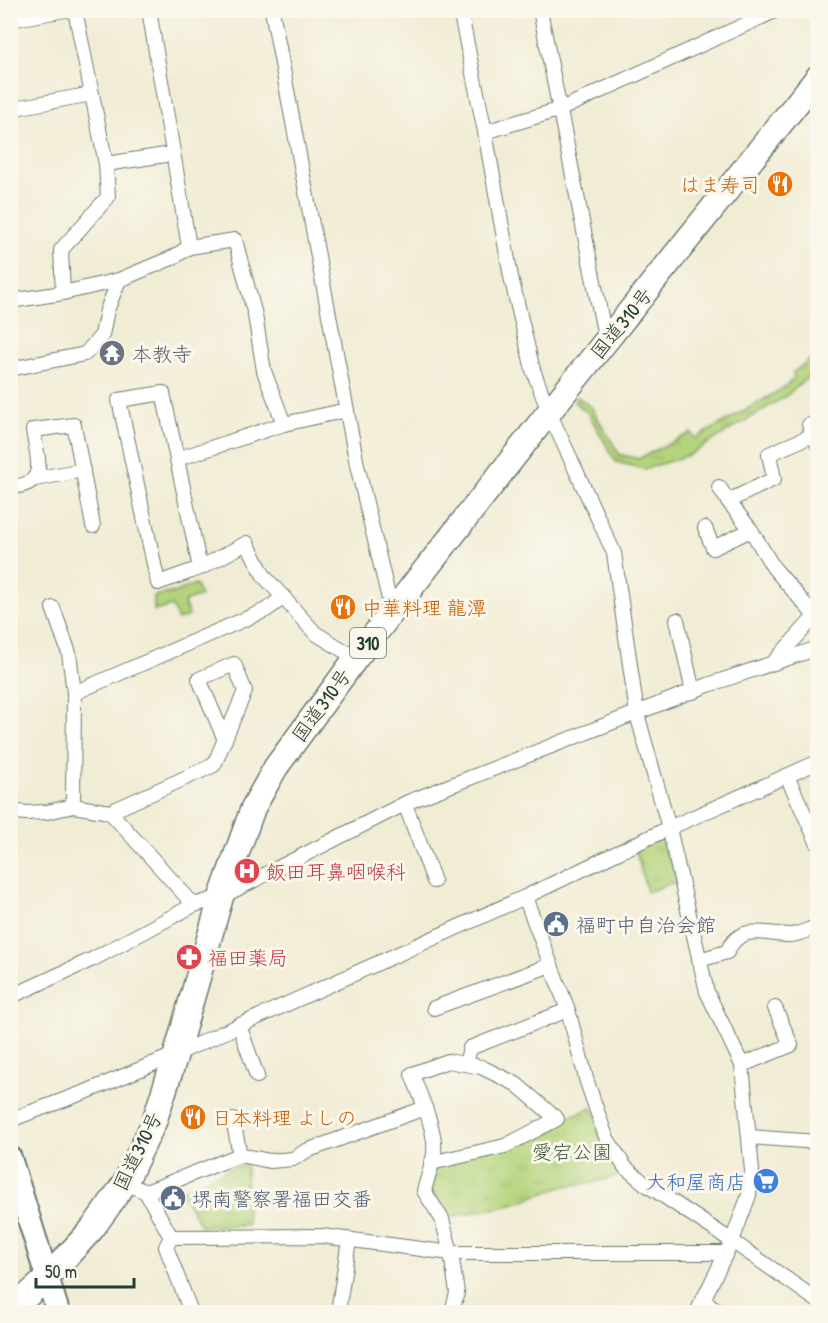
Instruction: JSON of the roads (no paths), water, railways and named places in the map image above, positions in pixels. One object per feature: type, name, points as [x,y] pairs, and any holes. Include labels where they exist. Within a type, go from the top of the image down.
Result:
[{"type":"highway","name":"国道310号","points":[[10,1311],[46,1279],[92,1229],[136,1187],[172,1056],[221,897],[253,808],[276,767],[356,658],[549,412],[818,77]]},
{"type":"main road","points":[[10,1158],[58,1312]]},
{"type":"street","points":[[10,20],[65,10]]},
{"type":"street","points":[[63,293],[61,250],[108,197],[106,164],[75,10]]},
{"type":"street","points":[[149,10],[189,247]]},
{"type":"street","points":[[272,10],[357,465],[392,612]]},
{"type":"street","points":[[460,10],[511,277],[533,370],[549,412],[614,553],[637,714],[669,828],[707,992],[742,1065],[752,1171],[749,1195],[729,1247],[700,1306],[720,1312]]},
{"type":"street","points":[[540,10],[606,342]]},
{"type":"street","points":[[485,132],[561,109],[777,10]]},
{"type":"street","points":[[10,109],[92,94]]},
{"type":"street","points":[[106,164],[172,154]]},
{"type":"street","points":[[10,301],[63,293],[119,280],[174,257],[189,247],[235,240],[255,315],[264,371],[284,424]]},
{"type":"street","points":[[10,369],[85,354],[102,335],[106,310],[119,280]]},
{"type":"street","points":[[200,568],[163,393],[119,400],[158,583],[200,568],[247,543],[264,576],[315,633],[356,658]]},
{"type":"street","points":[[177,459],[284,424],[347,410]]},
{"type":"street","points":[[35,479],[39,470],[33,430],[74,425],[93,526]]},
{"type":"street","points":[[728,501],[774,479],[768,454],[813,435]]},
{"type":"street","points":[[10,487],[28,484],[35,479],[83,470]]},
{"type":"street","points":[[719,487],[751,530],[773,567],[816,614],[771,665]]},
{"type":"street","points":[[705,528],[713,548],[751,530]]},
{"type":"street","points":[[74,693],[266,610],[284,597]]},
{"type":"street","points":[[53,608],[69,653],[74,693],[73,806]]},
{"type":"street","points":[[677,620],[693,692]]},
{"type":"street","points":[[10,997],[93,959],[194,905],[221,897],[405,804],[693,692],[818,648]]},
{"type":"street","points":[[10,811],[47,812],[73,806],[110,812],[214,765],[225,740],[245,691],[234,664],[199,678],[225,740]]},
{"type":"street","points":[[10,1120],[172,1056],[818,762]]},
{"type":"street","points":[[787,776],[818,844]]},
{"type":"street","points":[[405,804],[434,881]]},
{"type":"street","points":[[110,812],[194,905]]},
{"type":"street","points":[[525,897],[568,1010],[587,1083],[606,1137],[625,1167],[729,1247],[818,1301]]},
{"type":"street","points":[[699,960],[728,952],[733,940],[745,934],[764,931],[792,936],[817,927]]},
{"type":"street","points":[[434,1008],[551,964]]},
{"type":"street","points":[[742,1065],[790,1045],[776,1008]]},
{"type":"street","points":[[466,1064],[470,1048],[568,1010]]},
{"type":"street","points":[[239,1025],[257,1076]]},
{"type":"street","points":[[431,1163],[505,1146],[556,1119],[516,1084],[481,1067],[448,1061],[412,1074],[429,1120],[434,1153],[431,1163],[424,1191],[442,1219],[451,1253],[457,1293],[452,1312]]},
{"type":"street","points":[[171,1237],[136,1187],[240,1155],[270,1161],[293,1159],[306,1151],[425,1108]]},
{"type":"street","points":[[233,1120],[240,1155]]},
{"type":"street","points":[[749,1137],[818,1142]]},
{"type":"street","points":[[171,1237],[322,1236],[451,1253],[729,1247]]},
{"type":"street","points":[[171,1237],[166,1247],[191,1312]]},
{"type":"street","points":[[338,1312],[349,1240]]},
{"type":"place","name":"はま寿司","points":[[780,184]]},
{"type":"place","name":"本教寺","points":[[112,353]]},
{"type":"place","name":"中華料理 龍潭","points":[[343,607]]},
{"type":"place","name":"飯田耳鼻咽喉科","points":[[247,871]]},
{"type":"place","name":"福町中自治会館","points":[[556,924]]},
{"type":"place","name":"福田薬局","points":[[189,957]]},
{"type":"place","name":"日本料理 よしの","points":[[193,1117]]},
{"type":"place","name":"大和屋商店","points":[[766,1181]]},
{"type":"place","name":"堺南警察署福田交番","points":[[173,1198]]},
{"type":"park label","name":"愛宕公園","points":[[572,1151]]}]
